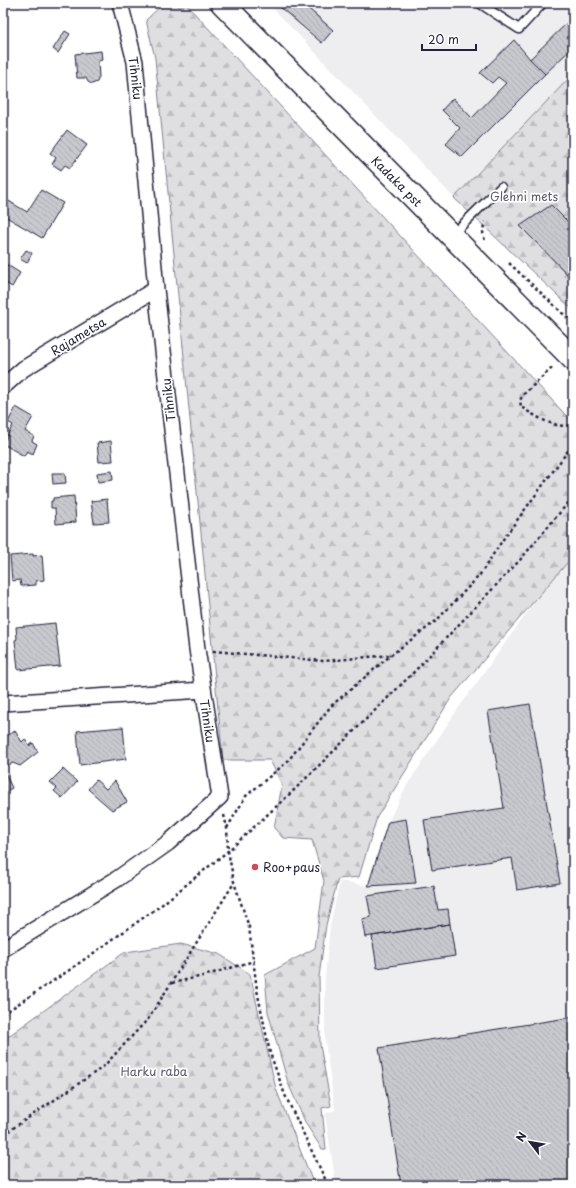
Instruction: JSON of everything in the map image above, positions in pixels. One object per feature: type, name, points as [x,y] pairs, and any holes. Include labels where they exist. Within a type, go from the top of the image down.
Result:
[{"type":"main road","name":"Kadaka pst","points":[[222,3],[452,236],[565,361]]},
{"type":"street","name":"Tihniku","points":[[3,949],[117,879],[168,843],[220,797],[197,649],[156,289],[135,62],[120,3]]},
{"type":"street","name":"Rajametsa","points":[[3,387],[22,369],[156,289]]},
{"type":"street","points":[[3,703],[203,690]]},
{"type":"lane","points":[[479,3],[519,30],[543,3]]},
{"type":"lane","points":[[452,236],[501,187]]},
{"type":"path","points":[[480,208],[488,215],[483,228],[483,236],[486,242]]},
{"type":"path","points":[[504,258],[573,323]]},
{"type":"path","points":[[565,361],[524,394],[520,400],[521,408],[557,426],[565,427],[573,425]]},
{"type":"path","points":[[328,1185],[285,1095],[270,1053],[257,990],[249,927],[234,882],[228,851],[227,828],[246,796],[287,762],[331,706],[436,620],[479,576],[504,538],[573,444]]},
{"type":"path","points":[[3,1014],[68,971],[160,906],[228,851],[292,792],[412,674],[520,560],[573,496]]},
{"type":"path","points":[[197,649],[324,661],[392,655]]},
{"type":"path","points":[[3,1135],[103,1067],[149,1018],[234,882]]},
{"type":"path","points":[[172,983],[203,976],[254,961]]},
{"type":"shaded area","points":[[268,3],[573,3],[573,74],[454,198]]},
{"type":"shaded area","points":[[573,557],[573,1185],[336,1185],[325,1114],[335,1110],[325,1041],[325,977],[330,926],[340,881],[368,886],[388,822],[407,785],[455,713],[549,582]]},
{"type":"green space","points":[[164,3],[185,3],[573,423],[573,556],[451,698],[377,817],[359,877],[338,879],[326,925],[319,977],[320,1045],[331,1106],[322,1108],[326,1149],[322,1149],[306,1124],[288,1083],[268,1012],[265,975],[315,948],[324,881],[312,840],[283,838],[274,828],[282,785],[270,760],[223,760],[155,58],[146,20]]},
{"type":"green space","name":"Glehni mets","points":[[573,74],[573,310],[454,198]]},
{"type":"green space","name":"Harku raba","points":[[181,944],[219,954],[250,974],[276,1089],[314,1185],[3,1185],[3,1040],[125,952]]},
{"type":"building","points":[[275,3],[302,3],[333,30],[322,43]]},
{"type":"building","points":[[573,17],[573,47],[545,74],[530,59]]},
{"type":"building","points":[[65,31],[70,34],[58,53],[53,49]]},
{"type":"building","points":[[514,40],[545,74],[462,157],[446,144],[460,128],[442,110],[453,98],[472,118],[506,83],[498,77],[492,83],[480,73]]},
{"type":"building","points":[[101,51],[102,60],[98,61],[99,77],[97,82],[92,84],[88,82],[86,78],[77,78],[75,54]]},
{"type":"building","points":[[67,130],[87,145],[70,168],[65,165],[61,170],[52,164],[56,158],[50,153]]},
{"type":"building","points":[[41,190],[63,203],[42,238],[3,215],[3,207],[7,200],[27,212]]},
{"type":"building","points":[[551,205],[573,227],[573,280],[520,226]]},
{"type":"building","points":[[26,250],[32,253],[27,263],[20,259]]},
{"type":"building","points":[[3,262],[20,273],[12,287],[3,281]]},
{"type":"building","points":[[3,281],[7,284],[3,290]]},
{"type":"building","points":[[16,407],[33,417],[25,431],[34,436],[32,441],[37,444],[33,454],[27,451],[24,456],[3,444],[13,425],[8,422]]},
{"type":"building","points":[[111,441],[113,461],[99,462],[97,443]]},
{"type":"building","points":[[112,471],[113,480],[98,482],[97,473]]},
{"type":"building","points":[[52,473],[65,473],[66,483],[53,484]]},
{"type":"building","points":[[74,496],[76,522],[56,524],[55,508],[51,508],[51,501],[53,501],[53,498]]},
{"type":"building","points":[[107,499],[109,522],[94,523],[91,501]]},
{"type":"building","points":[[33,554],[33,556],[42,555],[44,580],[36,581],[36,585],[21,586],[20,580],[12,581],[10,556]]},
{"type":"building","points":[[55,623],[60,666],[18,670],[15,640],[17,639],[16,627]]},
{"type":"building","points":[[569,697],[573,697],[573,722]]},
{"type":"building","points":[[530,704],[560,883],[517,890],[512,858],[432,870],[424,820],[504,808],[488,711]]},
{"type":"building","points":[[123,727],[126,759],[80,765],[77,731]]},
{"type":"building","points":[[15,731],[22,742],[25,739],[29,746],[33,743],[38,752],[20,766],[13,763],[3,768],[3,738]]},
{"type":"building","points":[[3,768],[12,788],[3,793]]},
{"type":"building","points":[[63,769],[77,782],[62,798],[54,791],[57,788],[50,782]]},
{"type":"building","points":[[96,780],[106,789],[115,781],[127,802],[112,810],[88,789]]},
{"type":"building","points":[[406,819],[416,883],[368,886],[388,822]]},
{"type":"building","points":[[434,886],[438,910],[448,909],[450,924],[365,937],[362,919],[371,917],[367,896]]},
{"type":"building","points":[[450,924],[455,956],[377,968],[372,936]]},
{"type":"building","points":[[573,1017],[573,1185],[401,1185],[379,1048]]},
{"type":"place","name":"Roo+paus","points":[[255,867]]}]
